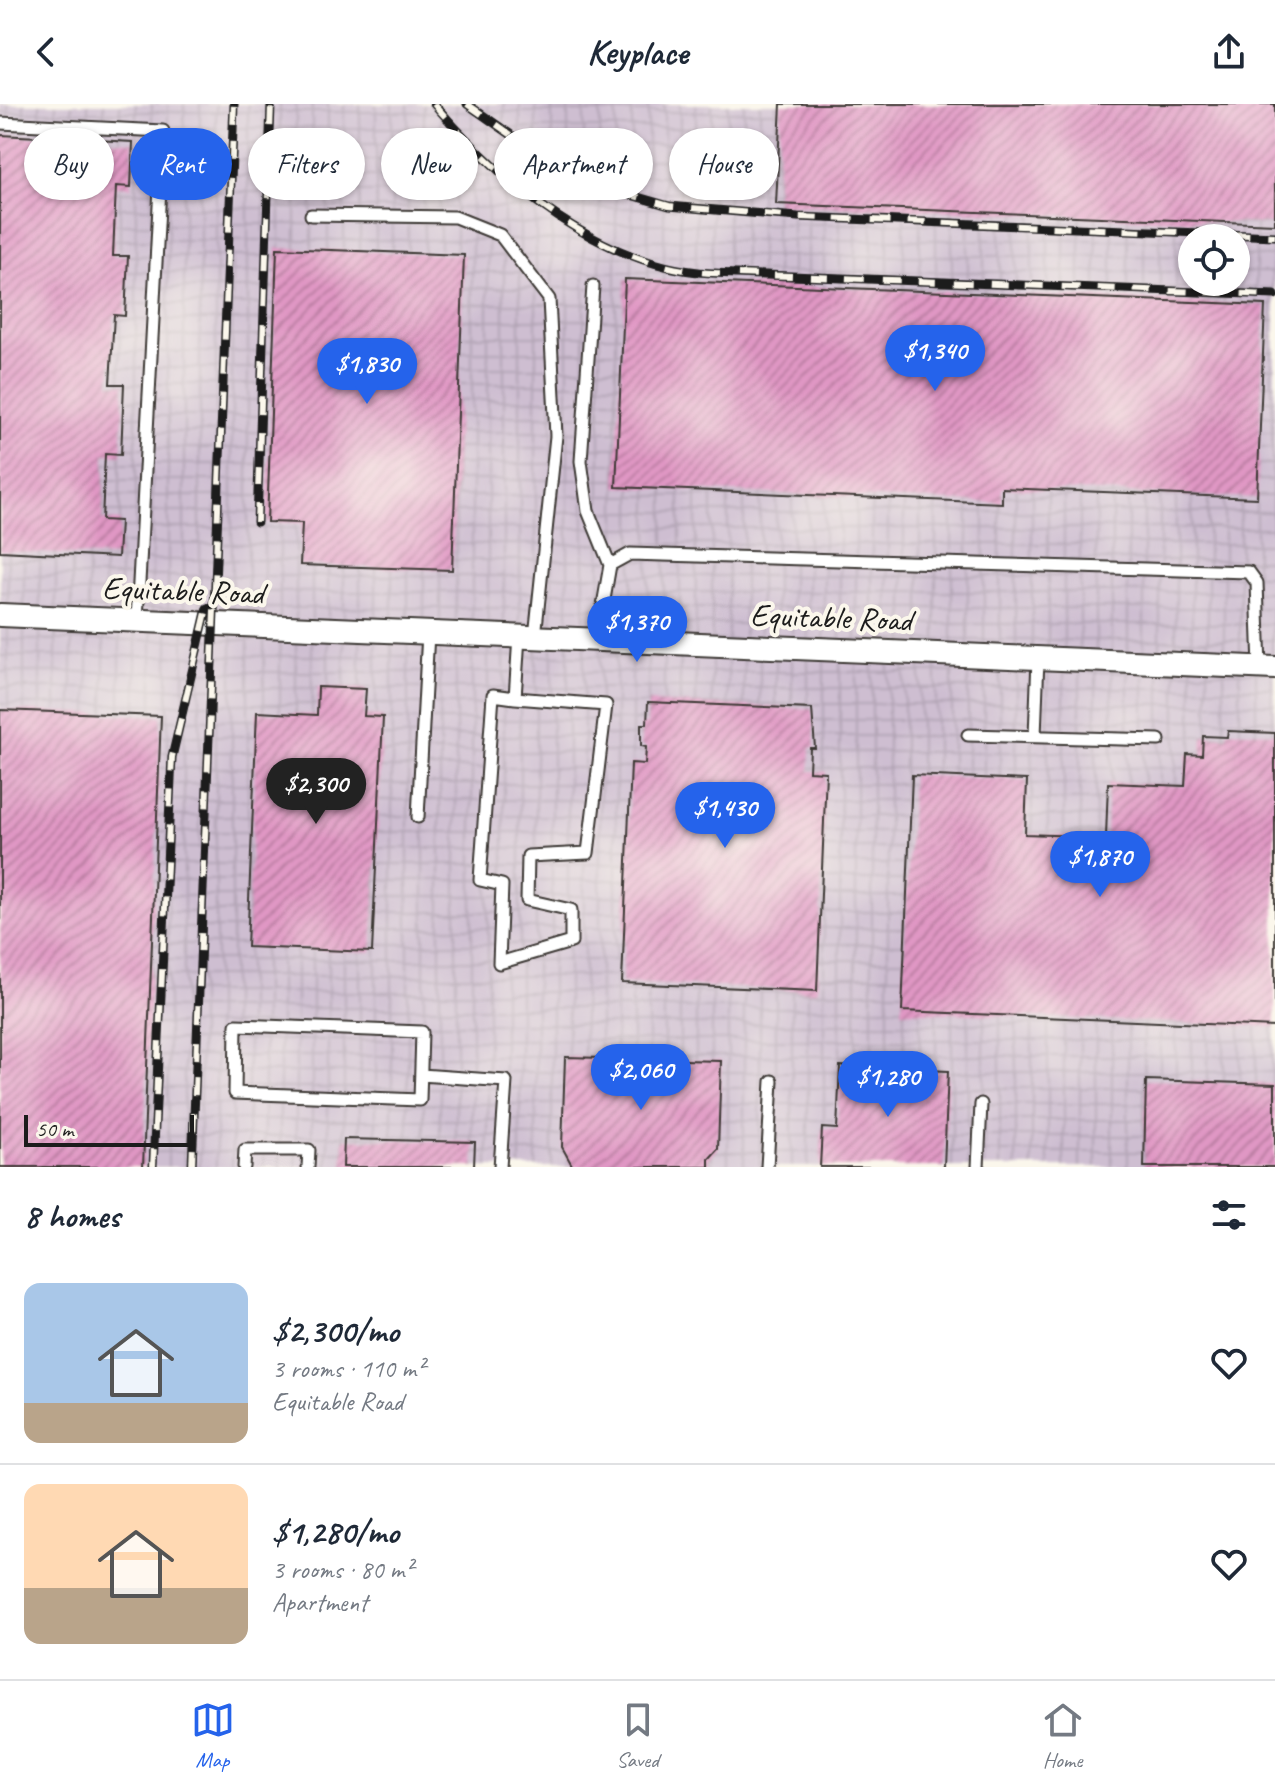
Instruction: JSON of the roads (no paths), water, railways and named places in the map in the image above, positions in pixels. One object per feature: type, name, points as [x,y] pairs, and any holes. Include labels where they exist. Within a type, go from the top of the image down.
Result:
[{"type":"street","name":"Equitable Road","points":[[0,615],[1268,668]]},
{"type":"lane","points":[[0,123],[163,131],[137,620]]},
{"type":"lane","points":[[311,215],[455,217],[500,235],[549,299],[556,436],[527,637],[515,698]]},
{"type":"lane","points":[[593,286],[581,461],[588,511],[610,565],[597,640]]},
{"type":"lane","points":[[610,565],[630,554],[1249,572],[1257,583],[1268,668]]},
{"type":"lane","points":[[418,817],[428,633]]},
{"type":"lane","points":[[1035,736],[1038,658]]},
{"type":"lane","points":[[493,695],[515,698],[606,705],[588,853],[528,856],[527,900],[571,910],[571,942],[499,963],[502,885],[480,880],[493,695]]},
{"type":"lane","points":[[968,735],[1159,740]]},
{"type":"lane","points":[[236,1025],[422,1032],[421,1075],[420,1100],[235,1093],[236,1025]]},
{"type":"lane","points":[[421,1075],[506,1081],[500,1167]]},
{"type":"lane","points":[[767,1167],[772,1081]]},
{"type":"lane","points":[[978,1167],[981,1104]]},
{"type":"lane","points":[[244,1167],[245,1150],[309,1150],[308,1167]]},
{"type":"railway","points":[[192,1167],[234,104]]},
{"type":"railway","points":[[257,522],[271,104]]},
{"type":"railway","points":[[434,104],[491,163],[557,216],[632,256],[671,268],[712,273],[1275,295]]},
{"type":"railway","points":[[467,104],[556,166],[589,183],[669,206],[798,217],[1275,236]]},
{"type":"railway","points":[[153,1167],[172,757],[207,608]]}]
